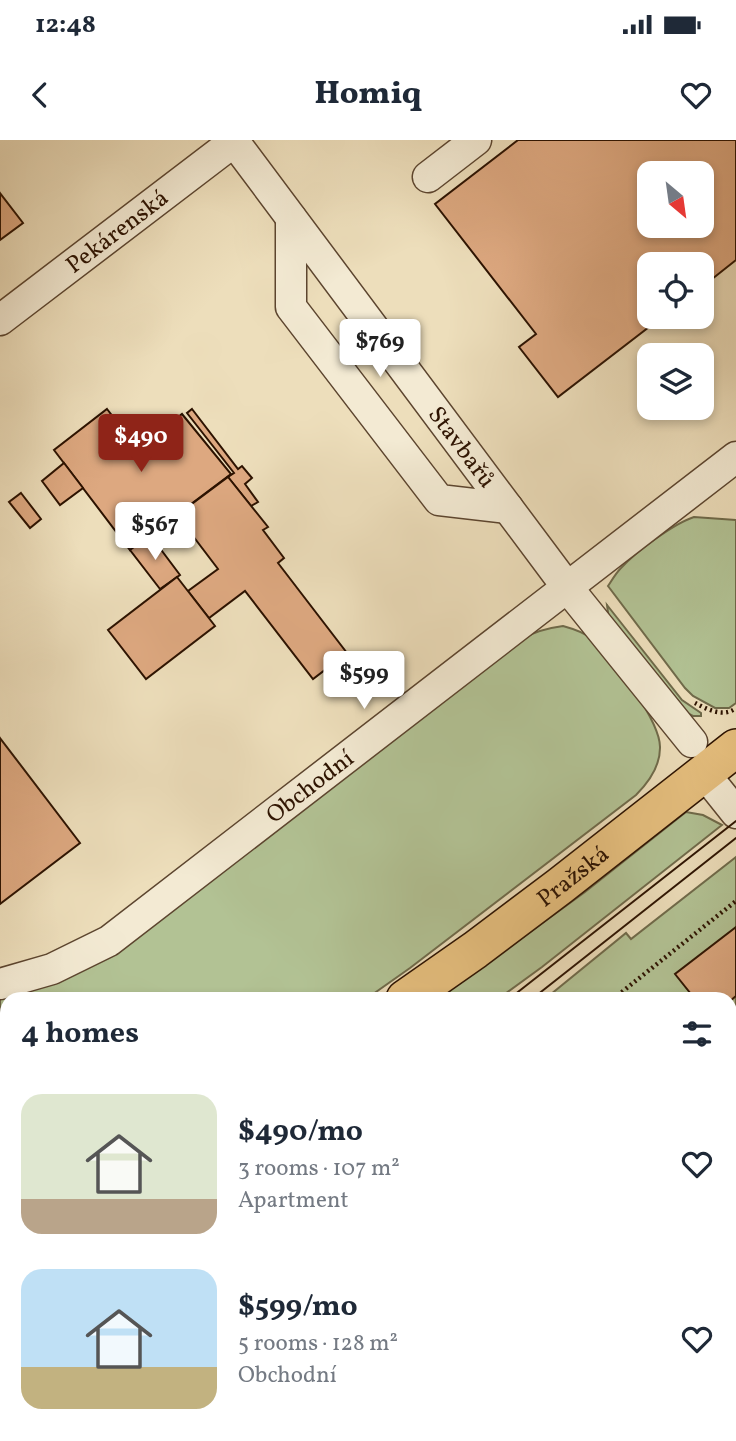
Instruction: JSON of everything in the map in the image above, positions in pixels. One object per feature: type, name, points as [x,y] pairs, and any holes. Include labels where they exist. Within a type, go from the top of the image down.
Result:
[{"type":"main road","name":"Pražská","points":[[415,992],[550,894],[698,757],[736,748]]},
{"type":"street","points":[[428,177],[476,140]]},
{"type":"street","name":"Stavbařů","points":[[235,141],[508,509],[698,757],[736,813]]},
{"type":"street","name":"Pekárenská","points":[[0,320],[235,141]]},
{"type":"street","points":[[291,218],[291,307],[439,500],[508,509]]},
{"type":"street","name":"Obchodní","points":[[0,984],[52,969],[109,941],[736,457]]},
{"type":"path","points":[[622,992],[736,901]]},
{"type":"green space","points":[[694,517],[736,520],[736,703],[729,708],[715,708],[693,696],[685,688],[608,586],[621,568],[646,546]]},
{"type":"green space","points":[[607,605],[682,700],[701,713],[701,716],[687,713],[609,620]]},
{"type":"green space","points":[[563,626],[586,634],[601,647],[623,674],[653,722],[660,748],[656,768],[636,795],[376,992],[26,992],[72,975],[137,938],[522,639],[542,630]]},
{"type":"green space","points":[[686,812],[703,815],[722,825],[508,992],[448,992],[585,892]]},
{"type":"green space","points":[[736,857],[736,992],[554,992],[626,933],[631,939]]},
{"type":"building","points":[[518,140],[736,140],[736,260],[714,277],[714,252],[637,252],[637,329],[646,329],[558,397],[519,347],[536,334],[435,204]]},
{"type":"building","points":[[0,193],[23,223],[0,240]]},
{"type":"building","points":[[107,409],[138,449],[182,414],[231,474],[130,550],[54,450]]},
{"type":"building","points":[[192,409],[238,469],[242,466],[252,478],[245,484],[258,502],[251,506],[228,477],[234,473],[187,413]]},
{"type":"building","points":[[64,463],[83,488],[60,505],[42,481]]},
{"type":"building","points":[[228,477],[268,527],[263,530],[284,558],[278,563],[347,653],[313,679],[245,591],[209,618],[188,591],[218,569],[177,515]]},
{"type":"building","points":[[21,493],[41,519],[30,528],[9,502]]},
{"type":"building","points":[[150,535],[180,575],[160,589],[130,550]]},
{"type":"building","points":[[177,577],[215,626],[146,679],[108,630]]},
{"type":"building","points":[[0,738],[80,843],[0,904]]},
{"type":"building","points":[[736,927],[736,992],[689,992],[675,974]]},
{"type":"tram line","points":[[518,992],[736,821]]},
{"type":"tram line","points":[[541,992],[736,838]]}]
